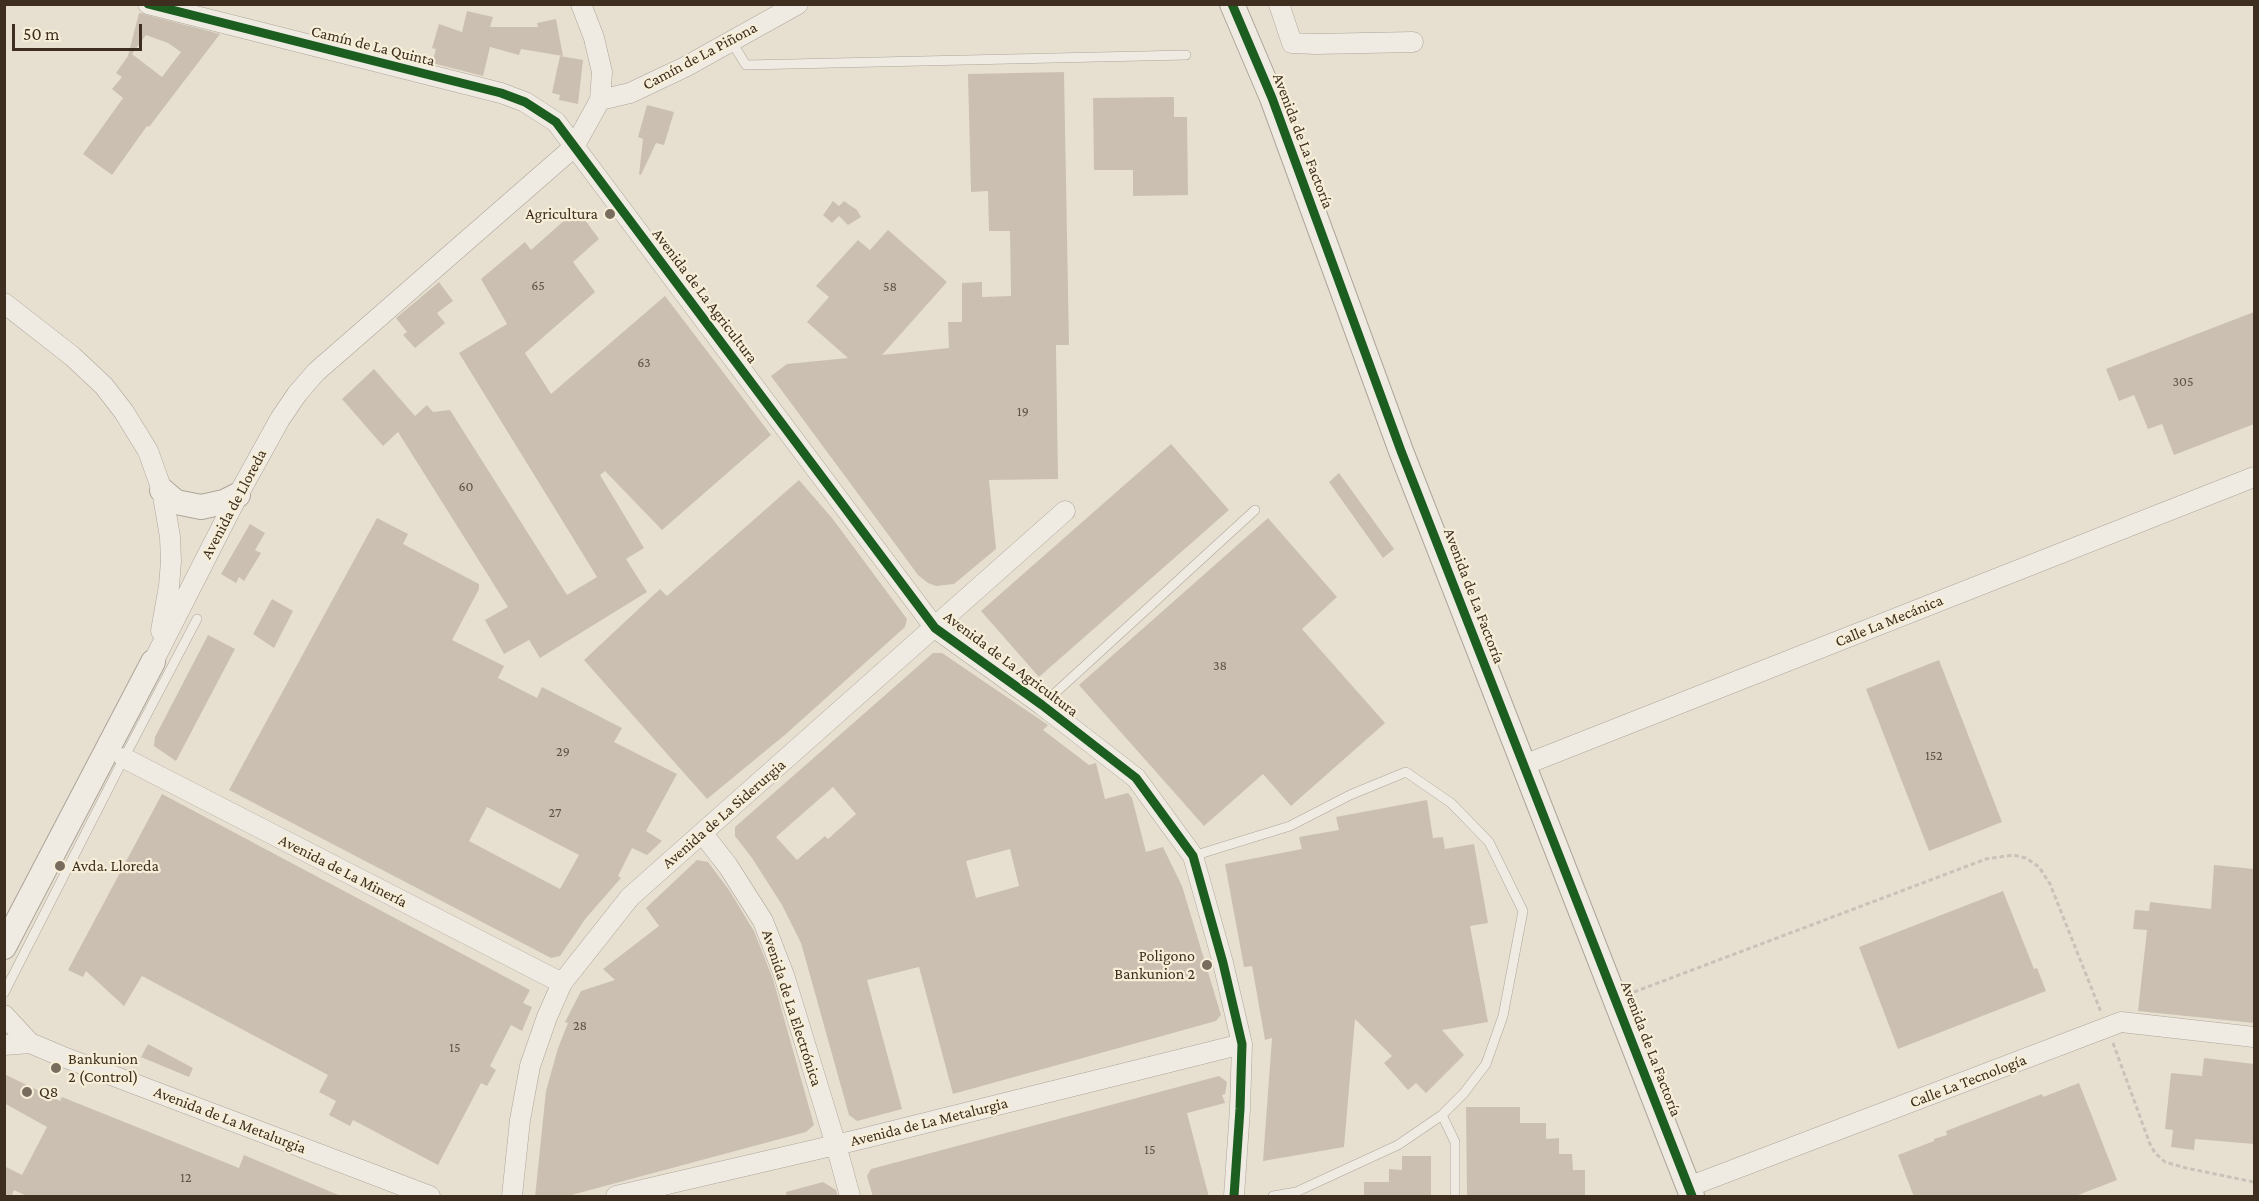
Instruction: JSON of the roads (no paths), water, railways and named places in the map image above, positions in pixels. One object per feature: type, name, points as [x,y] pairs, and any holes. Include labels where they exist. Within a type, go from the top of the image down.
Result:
[{"type":"street","name":"Camín de La Quinta","points":[[148,4],[501,93],[543,112],[556,122],[574,147]]},
{"type":"street","points":[[581,4],[594,38],[602,72],[600,100]]},
{"type":"street","name":"Camín de La Piñona","points":[[600,100],[630,93],[685,67],[798,4]]},
{"type":"street","name":"Avenida de La Factoría","points":[[1232,4],[1272,98],[1401,451],[1690,1192]]},
{"type":"street","points":[[1279,4],[1292,43],[1413,42]]},
{"type":"street","name":"Avenida de Lloreda","points":[[4,947],[238,495],[280,419],[297,394],[316,372],[574,147],[600,100]]},
{"type":"street","name":"Avenida de La Agricultura","points":[[574,147],[935,628],[1042,705],[1136,778],[1192,856],[1223,963],[1242,1044],[1234,1197]]},
{"type":"street","points":[[4,303],[72,356],[104,386],[124,412],[148,451],[162,490],[169,525],[171,561],[165,611],[153,662]]},
{"type":"street","name":"Calle La Mecánica","points":[[1524,765],[2254,477]]},
{"type":"street","points":[[162,490],[176,502],[201,507],[224,502],[238,495]]},
{"type":"street","name":"Avenida de La Siderurgia","points":[[512,1197],[520,1120],[530,1066],[562,983],[630,897],[1065,512]]},
{"type":"street","name":"Avenida de La Minería","points":[[124,758],[562,983]]},
{"type":"street","name":"Avenida de La Electrónica","points":[[703,834],[728,866],[763,921],[784,975],[850,1197]]},
{"type":"street","points":[[4,1015],[30,1043]]},
{"type":"street","name":"Calle La Tecnología","points":[[1690,1192],[2121,1022],[2254,1037]]},
{"type":"street","points":[[4,1045],[30,1043]]},
{"type":"street","name":"Avenida de La Metalurgia","points":[[30,1043],[430,1197]]},
{"type":"street","name":"Avenida de La Metalurgia","points":[[616,1197],[1242,1044]]},
{"type":"lane","points":[[731,41],[746,65],[1186,55]]},
{"type":"lane","points":[[1042,705],[1255,510]]},
{"type":"lane","points":[[4,993],[197,619]]},
{"type":"lane","points":[[1192,856],[1290,826],[1350,795],[1406,772],[1451,803],[1489,842],[1523,911],[1503,1016],[1486,1064],[1464,1093],[1442,1115],[1398,1145],[1296,1192],[1273,1197]]},
{"type":"lane","points":[[1442,1115],[1455,1142],[1455,1197]]},
{"type":"place","name":"Agricultura","points":[[610,214]]},
{"type":"place","name":"Avda. Lloreda","points":[[60,866]]},
{"type":"place","name":"Poligono Bankunion 2","points":[[1207,965]]},
{"type":"place","name":"Bankunion 2 (Control)","points":[[56,1068]]},
{"type":"place","name":"Q8","points":[[27,1092]]}]
